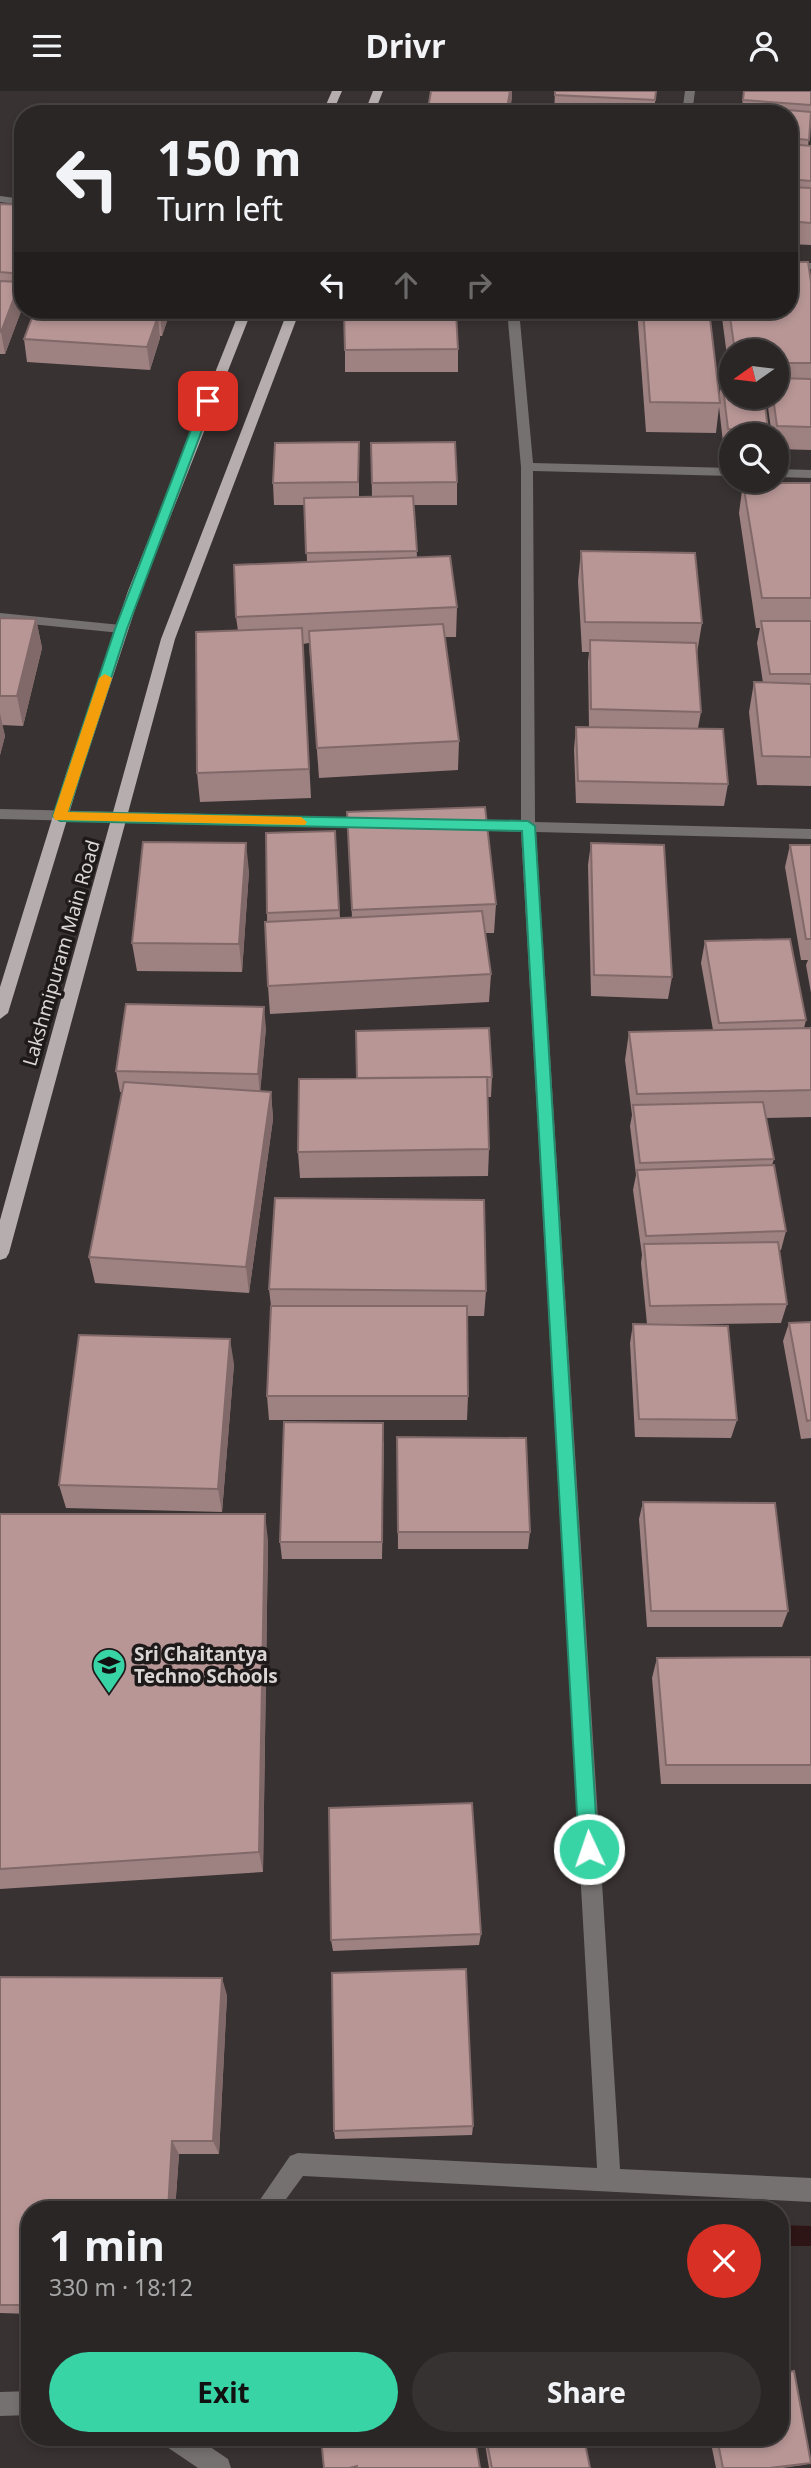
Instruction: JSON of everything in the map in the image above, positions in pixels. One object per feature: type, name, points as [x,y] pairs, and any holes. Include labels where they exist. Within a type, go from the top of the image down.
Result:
[{"type":"main road","name":"Lakshmipuram Main Road","points":[[0,1013],[121,629],[242,319]]},
{"type":"main road","name":"Lakshmipuram Main Road","points":[[0,1253],[168,639],[291,319]]},
{"type":"street","points":[[514,319],[527,467],[528,826],[609,2181]]},
{"type":"street","points":[[527,467],[719,472]]},
{"type":"street","points":[[789,473],[811,474]]},
{"type":"street","points":[[0,617],[121,629]]},
{"type":"street","points":[[0,814],[391,823]]},
{"type":"street","points":[[446,824],[811,834]]},
{"type":"street","points":[[271,2201],[298,2164],[811,2190]]},
{"type":"street","points":[[0,2404],[21,2403]]},
{"type":"street","points":[[187,2446],[219,2468]]},
{"type":"building","points":[[431,91],[510,91],[508,105],[429,105]]},
{"type":"building","points":[[555,91],[656,91],[655,100],[555,95]]},
{"type":"building","points":[[744,91],[811,91],[811,105],[743,100]]},
{"type":"building","points":[[798,111],[811,112],[809,140],[798,139]]},
{"type":"building","points":[[798,145],[811,146],[811,181],[798,180]]},
{"type":"building","points":[[798,187],[811,188],[811,223],[798,222]]},
{"type":"building","points":[[0,204],[14,205],[14,273],[0,272]]},
{"type":"building","points":[[798,262],[808,262],[811,282],[811,363],[789,363],[789,339],[733,339],[730,319],[798,319]]},
{"type":"building","points":[[0,281],[14,282],[14,298],[0,332]]},
{"type":"building","points":[[32,319],[157,319],[147,347],[24,339]]},
{"type":"building","points":[[344,319],[456,319],[458,349],[345,350]]},
{"type":"building","points":[[644,319],[710,319],[719,403],[650,402]]},
{"type":"building","points":[[789,378],[811,379],[811,427],[777,423],[775,409],[789,409]]},
{"type":"building","points":[[726,409],[765,409],[767,423],[727,423]]},
{"type":"building","points":[[359,442],[358,482],[273,483],[275,443]]},
{"type":"building","points":[[455,442],[457,482],[372,483],[371,443]]},
{"type":"building","points":[[789,483],[811,483],[811,598],[762,598],[745,493],[789,493]]},
{"type":"building","points":[[413,496],[417,551],[306,553],[304,498]]},
{"type":"building","points":[[581,551],[695,553],[702,623],[585,622]]},
{"type":"building","points":[[450,556],[457,607],[236,617],[234,565]]},
{"type":"building","points":[[0,618],[36,619],[17,696],[0,696]]},
{"type":"building","points":[[761,621],[811,621],[811,674],[770,674]]},
{"type":"building","points":[[443,624],[459,741],[317,748],[309,631]]},
{"type":"building","points":[[302,628],[309,769],[197,773],[196,632]]},
{"type":"building","points":[[590,640],[696,643],[701,712],[591,709]]},
{"type":"building","points":[[754,682],[811,684],[811,757],[762,756]]},
{"type":"building","points":[[576,727],[723,729],[728,784],[578,781]]},
{"type":"building","points":[[485,807],[496,904],[352,910],[347,812]]},
{"type":"building","points":[[335,831],[339,910],[267,913],[266,833]]},
{"type":"building","points":[[143,842],[246,843],[239,944],[132,943]]},
{"type":"building","points":[[591,843],[664,845],[672,977],[594,975]]},
{"type":"building","points":[[790,845],[811,845],[811,939],[806,939]]},
{"type":"building","points":[[482,911],[491,974],[268,986],[265,922]]},
{"type":"building","points":[[790,939],[806,1020],[719,1023],[705,941]]},
{"type":"building","points":[[126,1004],[264,1007],[258,1074],[116,1071]]},
{"type":"building","points":[[489,1028],[492,1077],[357,1078],[356,1031]]},
{"type":"building","points":[[811,1028],[811,1090],[637,1094],[629,1032]]},
{"type":"building","points":[[487,1077],[489,1149],[298,1152],[299,1079]]},
{"type":"building","points":[[124,1082],[271,1092],[246,1267],[89,1257]]},
{"type":"building","points":[[763,1102],[774,1159],[640,1163],[633,1105]]},
{"type":"building","points":[[774,1165],[786,1231],[646,1236],[637,1170]]},
{"type":"building","points":[[275,1198],[484,1200],[486,1291],[269,1289]]},
{"type":"building","points":[[778,1242],[787,1304],[650,1306],[644,1244]]},
{"type":"building","points":[[271,1306],[467,1306],[468,1396],[267,1396]]},
{"type":"building","points":[[811,1322],[811,1420],[807,1421],[789,1323]]},
{"type":"building","points":[[633,1324],[728,1326],[737,1420],[639,1419]]},
{"type":"building","points":[[79,1335],[230,1339],[218,1489],[59,1485]]},
{"type":"building","points":[[284,1422],[383,1423],[382,1542],[280,1542]]},
{"type":"building","points":[[397,1437],[526,1438],[530,1532],[398,1532]]},
{"type":"building","points":[[643,1502],[775,1503],[788,1611],[651,1611]]},
{"type":"building","name":"Sri Chaitantya Techno Schools","points":[[0,1514],[265,1514],[259,1852],[0,1869]]},
{"type":"building","points":[[811,1657],[811,1765],[666,1765],[657,1658]]},
{"type":"building","points":[[472,1803],[481,1934],[331,1940],[329,1808]]},
{"type":"building","points":[[466,1969],[473,2126],[334,2131],[332,1973]]},
{"type":"building","points":[[0,1977],[222,1978],[213,2141],[172,2141],[169,2201],[21,2201],[21,2305],[0,2305]]},
{"type":"building","points":[[794,2371],[811,2463],[769,2468],[723,2468],[719,2446],[789,2446],[789,2372]]},
{"type":"building","points":[[322,2446],[476,2446],[480,2468],[357,2466],[324,2468]]},
{"type":"building","points":[[488,2446],[586,2446],[590,2468],[492,2468]]},
{"type":"waterway","points":[[789,2235],[811,2236]]},
{"type":"slow traffic","points":[[105,678],[60,816],[301,822]]},
{"type":"place","name":"Sri Chaitantya Techno Schools","points":[[109,1695]]},
{"type":"route","points":[[208,401],[121,629],[60,816],[528,826],[589,1849]]}]
